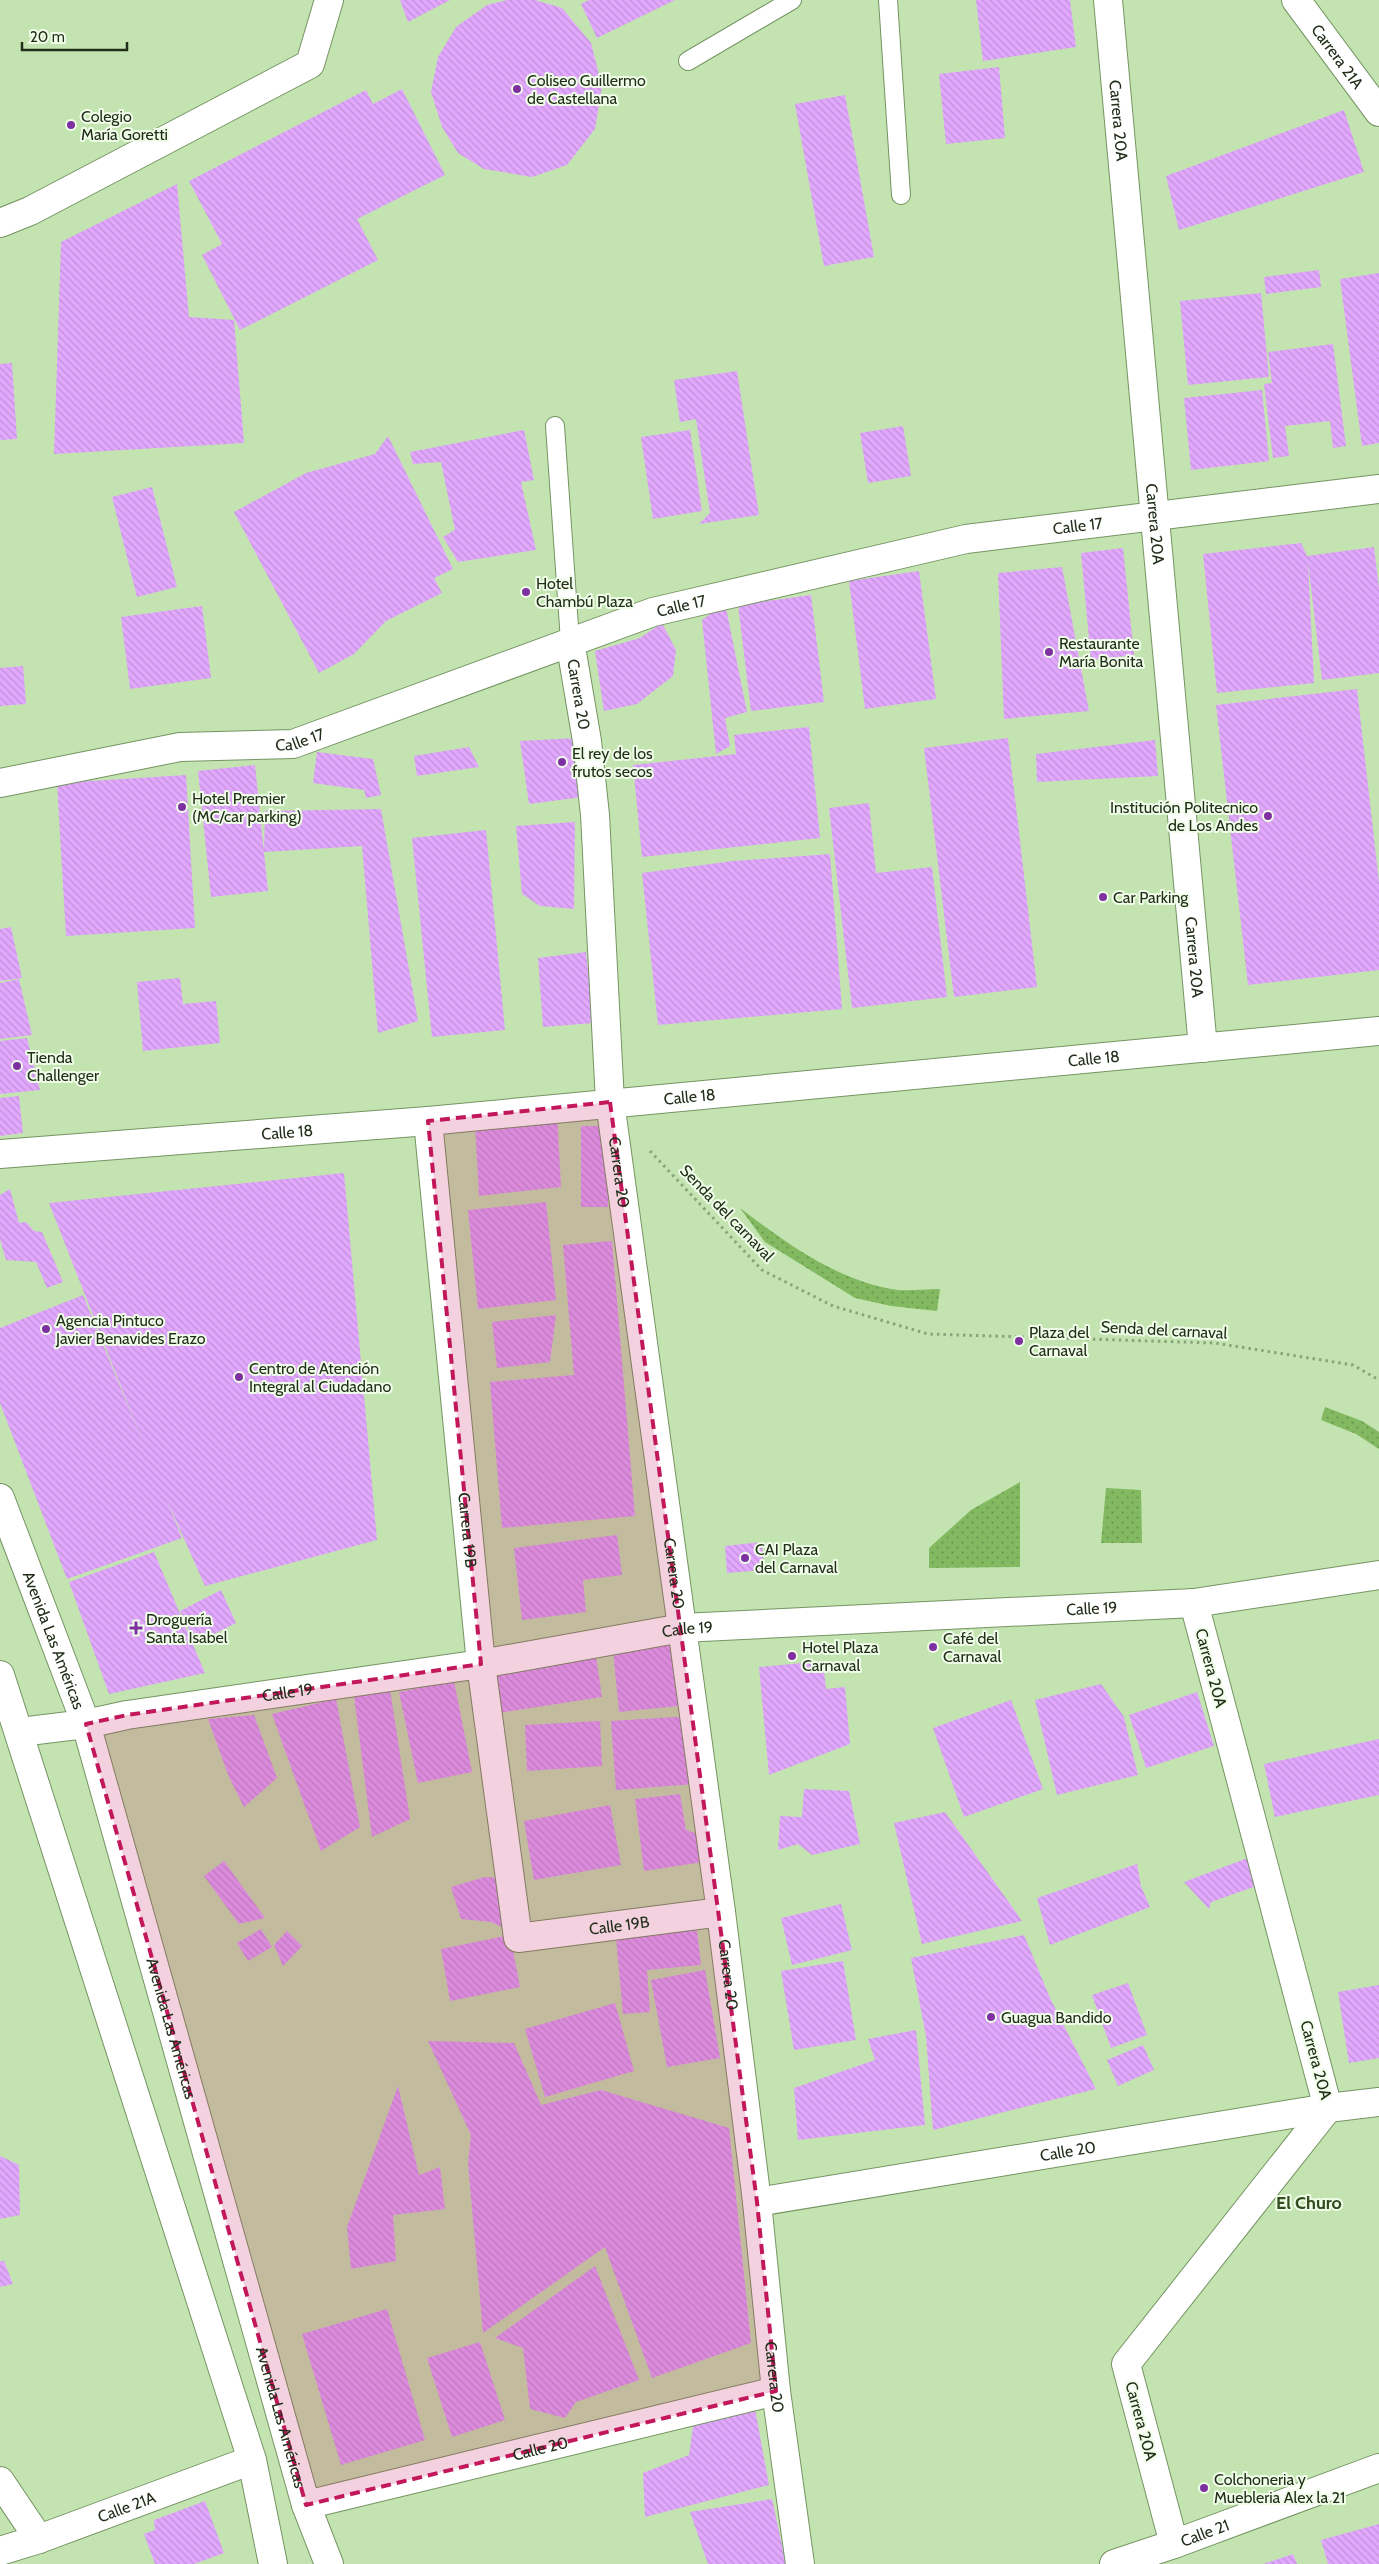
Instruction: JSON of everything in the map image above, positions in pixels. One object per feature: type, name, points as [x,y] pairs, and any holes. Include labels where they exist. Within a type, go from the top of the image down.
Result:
[{"type":"street","points":[[0,222],[30,211],[310,64],[329,0]]},
{"type":"street","name":"Carrera 20A","points":[[1108,0],[1153,515],[1203,1048]]},
{"type":"street","name":"Carrera 21A","points":[[1296,0],[1379,112]]},
{"type":"street","name":"Calle 17","points":[[0,783],[180,747],[293,744],[653,612],[966,539],[1379,489]]},
{"type":"street","name":"Carrera 20","points":[[570,641],[587,741],[595,815],[610,1102],[721,1912],[757,2202],[776,2390],[800,2564]]},
{"type":"street","name":"Calle 18","points":[[0,1154],[428,1121],[610,1102],[1379,1031]]},
{"type":"street","name":"Carrera 19B","points":[[428,1121],[480,1664],[518,1938]]},
{"type":"street","name":"Avenida Las Américas","points":[[0,1498],[86,1724],[230,2227],[306,2505],[329,2564]]},
{"type":"street","name":"Calle 19","points":[[10,1733],[86,1724],[127,1715],[480,1664],[682,1628],[1194,1603],[1379,1575]]},
{"type":"street","name":"Carrera 20A","points":[[1174,2544],[1126,2364],[1328,2108],[1194,1603]]},
{"type":"street","points":[[0,1675],[10,1733],[252,2460],[273,2564]]},
{"type":"street","name":"Calle 19B","points":[[518,1938],[721,1912]]},
{"type":"street","name":"Calle 20","points":[[757,2202],[1328,2108],[1379,2102]]},
{"type":"street","name":"Calle 20","points":[[306,2505],[776,2390]]},
{"type":"street","name":"Calle 21A","points":[[0,2551],[39,2539],[252,2460]]},
{"type":"street","name":"Calle 21","points":[[1114,2564],[1174,2544],[1379,2468]]},
{"type":"street","points":[[0,2481],[39,2539]]},
{"type":"lane","points":[[688,61],[792,0]]},
{"type":"lane","points":[[888,0],[901,195]]},
{"type":"lane","points":[[555,426],[570,641]]},
{"type":"path","name":"Senda del carnaval","points":[[644,1144],[762,1270],[832,1306],[928,1334],[1215,1343],[1353,1365],[1379,1380]]},
{"type":"highlighted area","points":[[610,1102],[757,2202],[776,2391],[306,2505],[86,1724],[127,1715],[481,1664],[428,1121]]},
{"type":"green space","points":[[740,1208],[814,1259],[855,1279],[876,1286],[898,1290],[940,1289],[937,1311],[891,1306],[855,1298],[765,1242]]},
{"type":"green space","points":[[1325,1407],[1362,1421],[1379,1432],[1379,1449],[1356,1434],[1321,1420]]},
{"type":"green space","points":[[1020,1482],[1020,1567],[929,1568],[929,1548],[971,1510]]},
{"type":"green space","points":[[1106,1488],[1141,1490],[1142,1543],[1101,1543]]},
{"type":"building","points":[[400,0],[450,0],[408,22]]},
{"type":"building","name":"Coliseo Guillermo de Castellana","points":[[507,0],[535,0],[562,8],[591,43],[602,86],[595,129],[567,165],[532,177],[484,169],[458,153],[442,127],[431,92],[438,57],[456,27],[487,5]]},
{"type":"building","points":[[589,0],[675,0],[597,38],[581,4]]},
{"type":"building","points":[[976,0],[1070,0],[1076,47],[983,61]]},
{"type":"building","points":[[999,67],[1005,138],[946,144],[939,74]]},
{"type":"building","points":[[402,89],[445,175],[357,219],[378,260],[240,330],[202,255],[222,244],[189,181],[366,90],[373,104]]},
{"type":"building","points":[[845,95],[874,257],[824,266],[795,104]]},
{"type":"building","points":[[1344,110],[1364,172],[1179,230],[1166,176]]},
{"type":"building","points":[[177,184],[189,317],[234,320],[244,443],[54,454],[61,242]]},
{"type":"building","points":[[1319,270],[1321,287],[1266,294],[1264,277]]},
{"type":"building","points":[[1379,273],[1379,443],[1362,446],[1340,279]]},
{"type":"building","points":[[1261,293],[1269,377],[1188,385],[1180,301]]},
{"type":"building","points":[[1333,344],[1346,446],[1333,448],[1330,421],[1285,426],[1289,456],[1273,458],[1264,384],[1272,383],[1268,352]]},
{"type":"building","points":[[12,363],[17,439],[0,440],[0,364]]},
{"type":"building","points":[[737,371],[759,515],[699,524],[710,513],[696,419],[680,422],[674,380]]},
{"type":"building","points":[[1262,390],[1269,461],[1191,470],[1184,398]]},
{"type":"building","points":[[903,426],[911,476],[868,483],[860,433]]},
{"type":"building","points":[[524,430],[534,480],[521,482],[536,550],[458,562],[443,537],[455,530],[441,462],[413,464],[410,452]]},
{"type":"building","points":[[690,430],[702,511],[653,519],[641,437]]},
{"type":"building","points":[[388,436],[453,569],[434,578],[442,593],[386,621],[354,654],[319,673],[234,512],[306,473],[375,454]]},
{"type":"building","points":[[152,487],[177,587],[137,597],[112,497]]},
{"type":"building","points":[[1301,543],[1307,556],[1374,547],[1379,588],[1379,673],[1322,680],[1308,562],[1314,683],[1217,693],[1203,554]]},
{"type":"building","points":[[1123,548],[1134,655],[1091,660],[1081,553]]},
{"type":"building","points":[[1062,567],[1089,711],[1004,719],[998,573]]},
{"type":"building","points":[[919,571],[936,699],[865,709],[849,581]]},
{"type":"building","points":[[811,595],[824,702],[751,711],[738,605]]},
{"type":"building","points":[[725,603],[747,712],[725,718],[730,746],[716,754],[702,620]]},
{"type":"building","points":[[202,606],[211,678],[130,689],[121,617]]},
{"type":"building","points":[[662,623],[676,650],[673,676],[637,704],[604,711],[595,651],[640,638]]},
{"type":"building","points":[[23,666],[26,704],[0,706],[0,668]]},
{"type":"building","points":[[1357,689],[1379,882],[1379,970],[1248,985],[1216,705]]},
{"type":"building","points":[[809,727],[820,838],[642,857],[633,765],[736,754],[734,735]]},
{"type":"building","points":[[577,738],[590,796],[529,804],[520,741]]},
{"type":"building","points":[[1008,738],[1037,987],[954,997],[924,748]]},
{"type":"building","points":[[1155,740],[1158,776],[1037,782],[1036,754]]},
{"type":"building","points":[[469,747],[479,767],[417,776],[414,756]]},
{"type":"building","points":[[317,752],[373,759],[381,795],[366,798],[364,790],[313,783]]},
{"type":"building","points":[[255,765],[268,891],[211,897],[198,771]]},
{"type":"building","points":[[186,775],[195,928],[66,936],[57,783]]},
{"type":"building","points":[[869,803],[876,873],[932,867],[947,997],[852,1008],[829,808]]},
{"type":"building","points":[[381,809],[418,1021],[378,1033],[362,846],[264,852],[265,811]]},
{"type":"building","points":[[575,822],[574,909],[540,906],[522,894],[516,826]]},
{"type":"building","points":[[486,830],[505,1030],[432,1037],[412,838]]},
{"type":"building","points":[[830,854],[842,1009],[658,1025],[642,873],[733,861]]},
{"type":"building","points":[[11,927],[22,978],[0,981],[0,929]]},
{"type":"building","points":[[586,952],[594,1023],[543,1027],[538,958]]},
{"type":"building","points":[[180,978],[183,1004],[216,1001],[220,1043],[143,1051],[137,982]]},
{"type":"building","points":[[19,979],[32,1035],[0,1039],[0,983]]},
{"type":"building","name":"Tienda Challenger","points":[[27,1038],[40,1090],[0,1094],[0,1041]]},
{"type":"building","points":[[19,1096],[23,1133],[0,1136],[0,1098]]},
{"type":"building","points":[[557,1115],[561,1187],[479,1196],[475,1124]]},
{"type":"building","points":[[581,1126],[608,1126],[608,1207],[581,1207]]},
{"type":"building","name":"Centro de Atención Integral al Ciudadano","points":[[344,1173],[377,1540],[205,1586],[166,1498],[182,1538],[67,1579],[0,1403],[0,1328],[83,1295],[145,1448],[49,1203]]},
{"type":"building","points":[[10,1189],[19,1223],[26,1222],[34,1231],[42,1232],[63,1282],[47,1288],[36,1262],[6,1260],[0,1239],[0,1195]]},
{"type":"building","points":[[546,1202],[556,1300],[478,1309],[468,1210]]},
{"type":"building","points":[[612,1241],[635,1516],[502,1528],[490,1382],[574,1375],[563,1245]]},
{"type":"building","points":[[556,1315],[550,1362],[497,1368],[492,1322]]},
{"type":"building","points":[[617,1535],[622,1575],[583,1580],[586,1612],[522,1620],[514,1548]]},
{"type":"building","name":"CAI Plaza del Carnaval","points":[[762,1542],[764,1570],[727,1573],[725,1546]]},
{"type":"building","name":"Droguería Santa Isabel","points":[[154,1552],[205,1673],[109,1694],[69,1582]]},
{"type":"building","points":[[221,1590],[236,1623],[196,1643],[180,1611]]},
{"type":"building","points":[[671,1645],[678,1706],[619,1712],[613,1651]]},
{"type":"building","points":[[596,1657],[602,1697],[498,1713],[493,1674]]},
{"type":"building","points":[[823,1661],[826,1689],[845,1687],[850,1744],[769,1775],[759,1667]]},
{"type":"building","points":[[454,1681],[472,1772],[418,1783],[399,1692]]},
{"type":"building","points":[[389,1683],[410,1819],[372,1837],[353,1688]]},
{"type":"building","points":[[1101,1684],[1124,1717],[1138,1775],[1057,1795],[1035,1700]]},
{"type":"building","points":[[1197,1692],[1214,1746],[1146,1768],[1129,1715]]},
{"type":"building","points":[[336,1699],[360,1827],[321,1851],[272,1714]]},
{"type":"building","points":[[1011,1700],[1043,1789],[964,1817],[933,1728]]},
{"type":"building","points":[[254,1715],[277,1778],[244,1807],[229,1777],[208,1719]]},
{"type":"building","points":[[691,1716],[695,1784],[616,1790],[611,1721]]},
{"type":"building","points":[[600,1721],[602,1766],[527,1771],[525,1725]]},
{"type":"building","points":[[1379,1739],[1379,1795],[1275,1817],[1264,1764]]},
{"type":"building","points":[[804,1789],[849,1791],[860,1844],[812,1855],[798,1844],[778,1850],[780,1816],[802,1817]]},
{"type":"building","points":[[680,1794],[686,1830],[700,1835],[703,1862],[644,1871],[635,1799]]},
{"type":"building","points":[[610,1805],[621,1865],[534,1880],[524,1821]]},
{"type":"building","points":[[945,1812],[1022,1921],[922,1944],[894,1823]]},
{"type":"building","points":[[1253,1856],[1262,1884],[1211,1902],[1209,1909],[1184,1882]]},
{"type":"building","points":[[224,1861],[265,1918],[239,1924],[204,1876]]},
{"type":"building","points":[[1137,1864],[1141,1886],[1150,1907],[1050,1945],[1037,1898]]},
{"type":"building","points":[[485,1877],[503,1878],[504,1928],[491,1922],[461,1919],[451,1887]]},
{"type":"building","points":[[841,1904],[852,1950],[792,1965],[781,1918]]},
{"type":"building","points":[[261,1929],[272,1947],[248,1961],[237,1943]]},
{"type":"building","points":[[697,1930],[701,1965],[647,1970],[650,2012],[623,2014],[616,1938]]},
{"type":"building","points":[[287,1931],[302,1946],[283,1966],[274,1945]]},
{"type":"building","points":[[510,1935],[520,1987],[450,2001],[441,1949]]},
{"type":"building","name":"Guagua Bandido","points":[[1024,1935],[1050,1998],[1096,2089],[933,2130],[926,2036],[911,1958]]},
{"type":"building","points":[[843,1961],[856,2040],[794,2050],[781,1971]]},
{"type":"building","points":[[705,1970],[720,2058],[667,2067],[651,1980]]},
{"type":"building","points":[[1128,1983],[1147,2035],[1111,2048],[1092,1995]]},
{"type":"building","points":[[1379,1985],[1379,2058],[1349,2063],[1338,1992]]},
{"type":"building","points":[[615,2003],[634,2071],[545,2097],[525,2029]]},
{"type":"building","points":[[916,2030],[925,2125],[798,2140],[794,2088],[875,2060],[868,2039]]},
{"type":"building","points":[[428,2041],[514,2043],[541,2105],[601,2090],[729,2128],[751,2343],[652,2378],[605,2247],[483,2333],[468,2163],[471,2135]]},
{"type":"building","points":[[1143,2045],[1154,2070],[1118,2086],[1107,2060]]},
{"type":"building","points":[[398,2086],[419,2175],[440,2167],[445,2209],[393,2215],[396,2261],[351,2269],[347,2227]]},
{"type":"building","points":[[0,2156],[19,2165],[20,2215],[0,2219]]},
{"type":"building","points":[[0,2261],[4,2261],[13,2284],[0,2287]]},
{"type":"building","points":[[595,2266],[639,2380],[576,2402],[565,2418],[530,2409],[523,2348],[495,2338]]},
{"type":"building","points":[[387,2309],[425,2440],[341,2465],[302,2334]]},
{"type":"building","points":[[480,2342],[505,2420],[452,2437],[427,2358]]},
{"type":"building","points":[[755,2409],[769,2485],[645,2517],[643,2473],[689,2455],[694,2420]]},
{"type":"building","points":[[772,2499],[786,2564],[708,2564],[690,2512]]},
{"type":"building","points":[[205,2501],[224,2553],[194,2564],[155,2564],[144,2534],[155,2530],[154,2520]]},
{"type":"building","points":[[1379,2524],[1379,2564],[1328,2564],[1321,2540]]},
{"type":"building","points":[[1293,2554],[1297,2564],[1263,2564]]},
{"type":"place","name":"Coliseo Guillermo de Castellana","points":[[517,89]]},
{"type":"place","name":"Colegio María Goretti","points":[[71,125]]},
{"type":"place","name":"Hotel Chambú Plaza","points":[[526,592]]},
{"type":"place","name":"Restaurante María Bonita","points":[[1049,652]]},
{"type":"place","name":"El rey de los frutos secos","points":[[562,762]]},
{"type":"place","name":"Hotel Premier (MC/car parking)","points":[[182,807]]},
{"type":"place","name":"Institución Politecnico de Los Andes","points":[[1268,816]]},
{"type":"place","name":"Car Parking","points":[[1103,897]]},
{"type":"place","name":"Tienda Challenger","points":[[17,1066]]},
{"type":"place","name":"Agencia Pintuco Javier Benavides Erazo","points":[[46,1329]]},
{"type":"place","name":"Plaza del Carnaval","points":[[1019,1341]]},
{"type":"place","name":"Centro de Atención Integral al Ciudadano","points":[[239,1377]]},
{"type":"place","name":"CAI Plaza del Carnaval","points":[[745,1558]]},
{"type":"place","name":"Droguería Santa Isabel","points":[[136,1628]]},
{"type":"place","name":"Café del Carnaval","points":[[933,1647]]},
{"type":"place","name":"Hotel Plaza Carnaval","points":[[792,1656]]},
{"type":"place","name":"Guagua Bandido","points":[[991,2017]]},
{"type":"place","name":"Colchoneria y Muebleria Alex la 21","points":[[1204,2488]]},
{"type":"district","name":"El Churo","points":[[1309,2203]]}]
